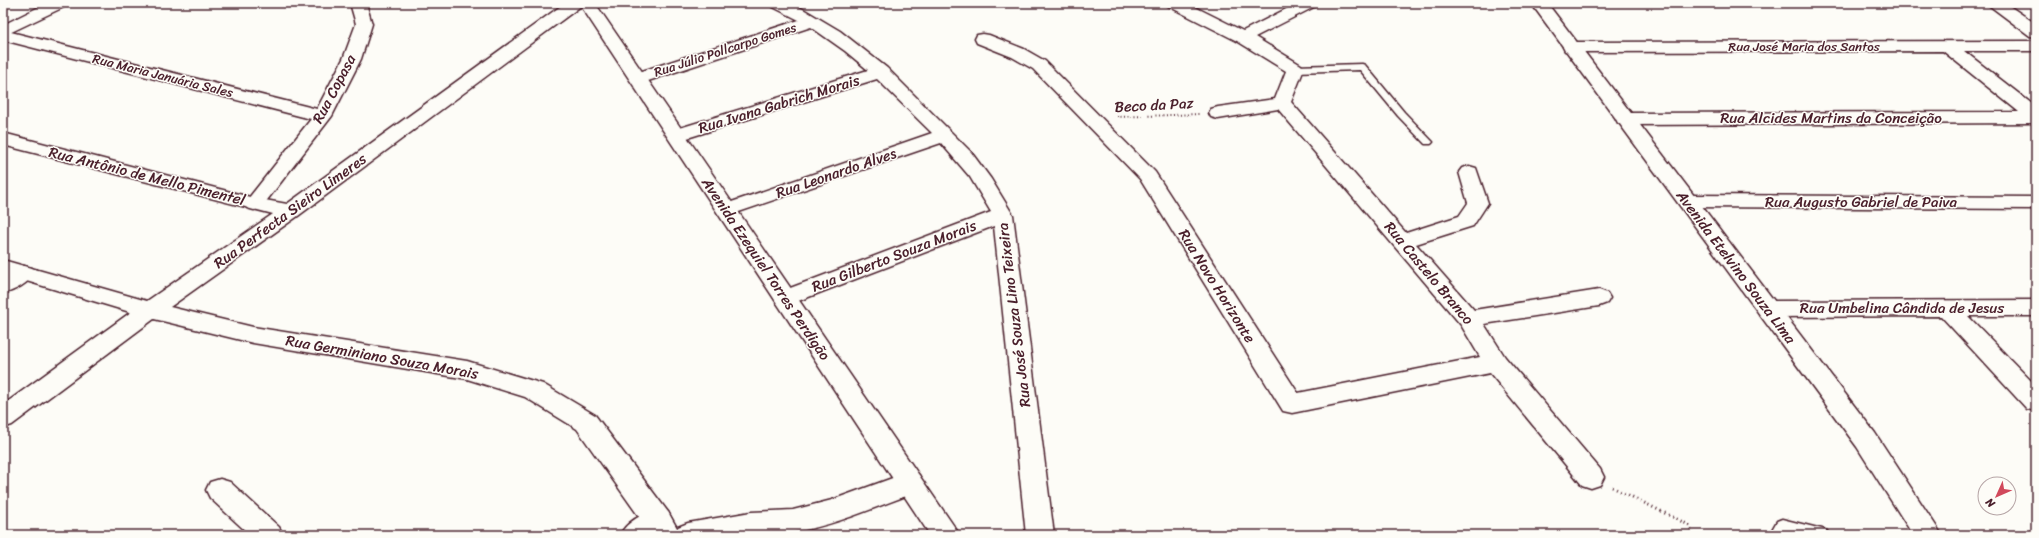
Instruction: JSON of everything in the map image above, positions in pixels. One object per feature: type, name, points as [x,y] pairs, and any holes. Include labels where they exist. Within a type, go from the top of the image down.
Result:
[{"type":"street","points":[[3,31],[60,3]]},
{"type":"street","name":"Rua Copasa","points":[[254,204],[323,116],[352,59],[364,24],[358,3]]},
{"type":"street","name":"Rua Perfecta Sieiro Limeres","points":[[3,418],[150,310],[291,211],[575,3]]},
{"type":"street","name":"Avenida Ezequiel Torres Perdigão","points":[[587,3],[639,78],[909,483],[946,535]]},
{"type":"street","name":"Rua José Souza Lino Teixeira","points":[[778,3],[811,21],[849,45],[881,72],[945,135],[978,174],[1003,215],[1040,535]]},
{"type":"street","points":[[1174,3],[1242,37],[1295,69],[1282,103],[1218,113]]},
{"type":"street","points":[[1242,37],[1310,3]]},
{"type":"street","name":"Avenida Etelvino Souza Lima","points":[[1539,3],[1866,440],[1928,535]]},
{"type":"street","points":[[1994,3],[2036,32]]},
{"type":"street","name":"Rua Júlio Pollcarpo Gomes","points":[[639,78],[811,21]]},
{"type":"street","name":"Rua Maria Januária Sales","points":[[3,35],[323,116]]},
{"type":"street","name":"Rua Novo Horizonte","points":[[983,39],[1018,53],[1039,65],[1148,176],[1292,404],[1496,362]]},
{"type":"street","points":[[1947,46],[2036,117]]},
{"type":"street","name":"Rua José Maria dos Santos","points":[[1572,47],[2036,46]]},
{"type":"street","name":"Rua Ivana Gabrich Morais","points":[[677,135],[881,72]]},
{"type":"street","name":"Rua Castelo Branco","points":[[1282,103],[1404,241],[1469,319],[1496,362],[1591,478]]},
{"type":"street","name":"Rua Alcides Martins da Conceição","points":[[1625,119],[2036,117]]},
{"type":"street","name":"Rua Leonardo Alves","points":[[727,210],[945,135]]},
{"type":"street","name":"Rua Antônio de Mello Pimentel","points":[[3,139],[254,204],[291,211]]},
{"type":"street","points":[[1404,241],[1466,221],[1478,203],[1469,172]]},
{"type":"street","name":"Rua Augusto Gabriel de Paiva","points":[[1687,201],[2036,202]]},
{"type":"street","name":"Rua Gilberto Souza Morais","points":[[785,298],[1003,215]]},
{"type":"street","name":"Rua Germiniano Souza Morais","points":[[3,267],[150,310],[254,335],[467,370],[534,390],[586,422],[663,528]]},
{"type":"street","points":[[3,287],[24,273]]},
{"type":"street","points":[[1469,319],[1599,298]]},
{"type":"street","points":[[1947,308],[2036,402]]},
{"type":"street","name":"Rua Umbelina Cândida de Jesus","points":[[1768,309],[2036,308]]},
{"type":"street","points":[[688,535],[751,524],[794,521],[834,511],[909,483]]},
{"type":"street","points":[[220,490],[269,535]]},
{"type":"street","points":[[634,535],[663,528]]},
{"type":"lane","points":[[1295,69],[1362,67],[1401,114],[1428,142]]},
{"type":"lane","points":[[1776,535],[1782,525],[1822,535]]},
{"type":"path","name":"Beco da Paz","points":[[1092,119],[1218,113]]},
{"type":"path","points":[[1591,478],[1689,525],[1693,535]]}]
